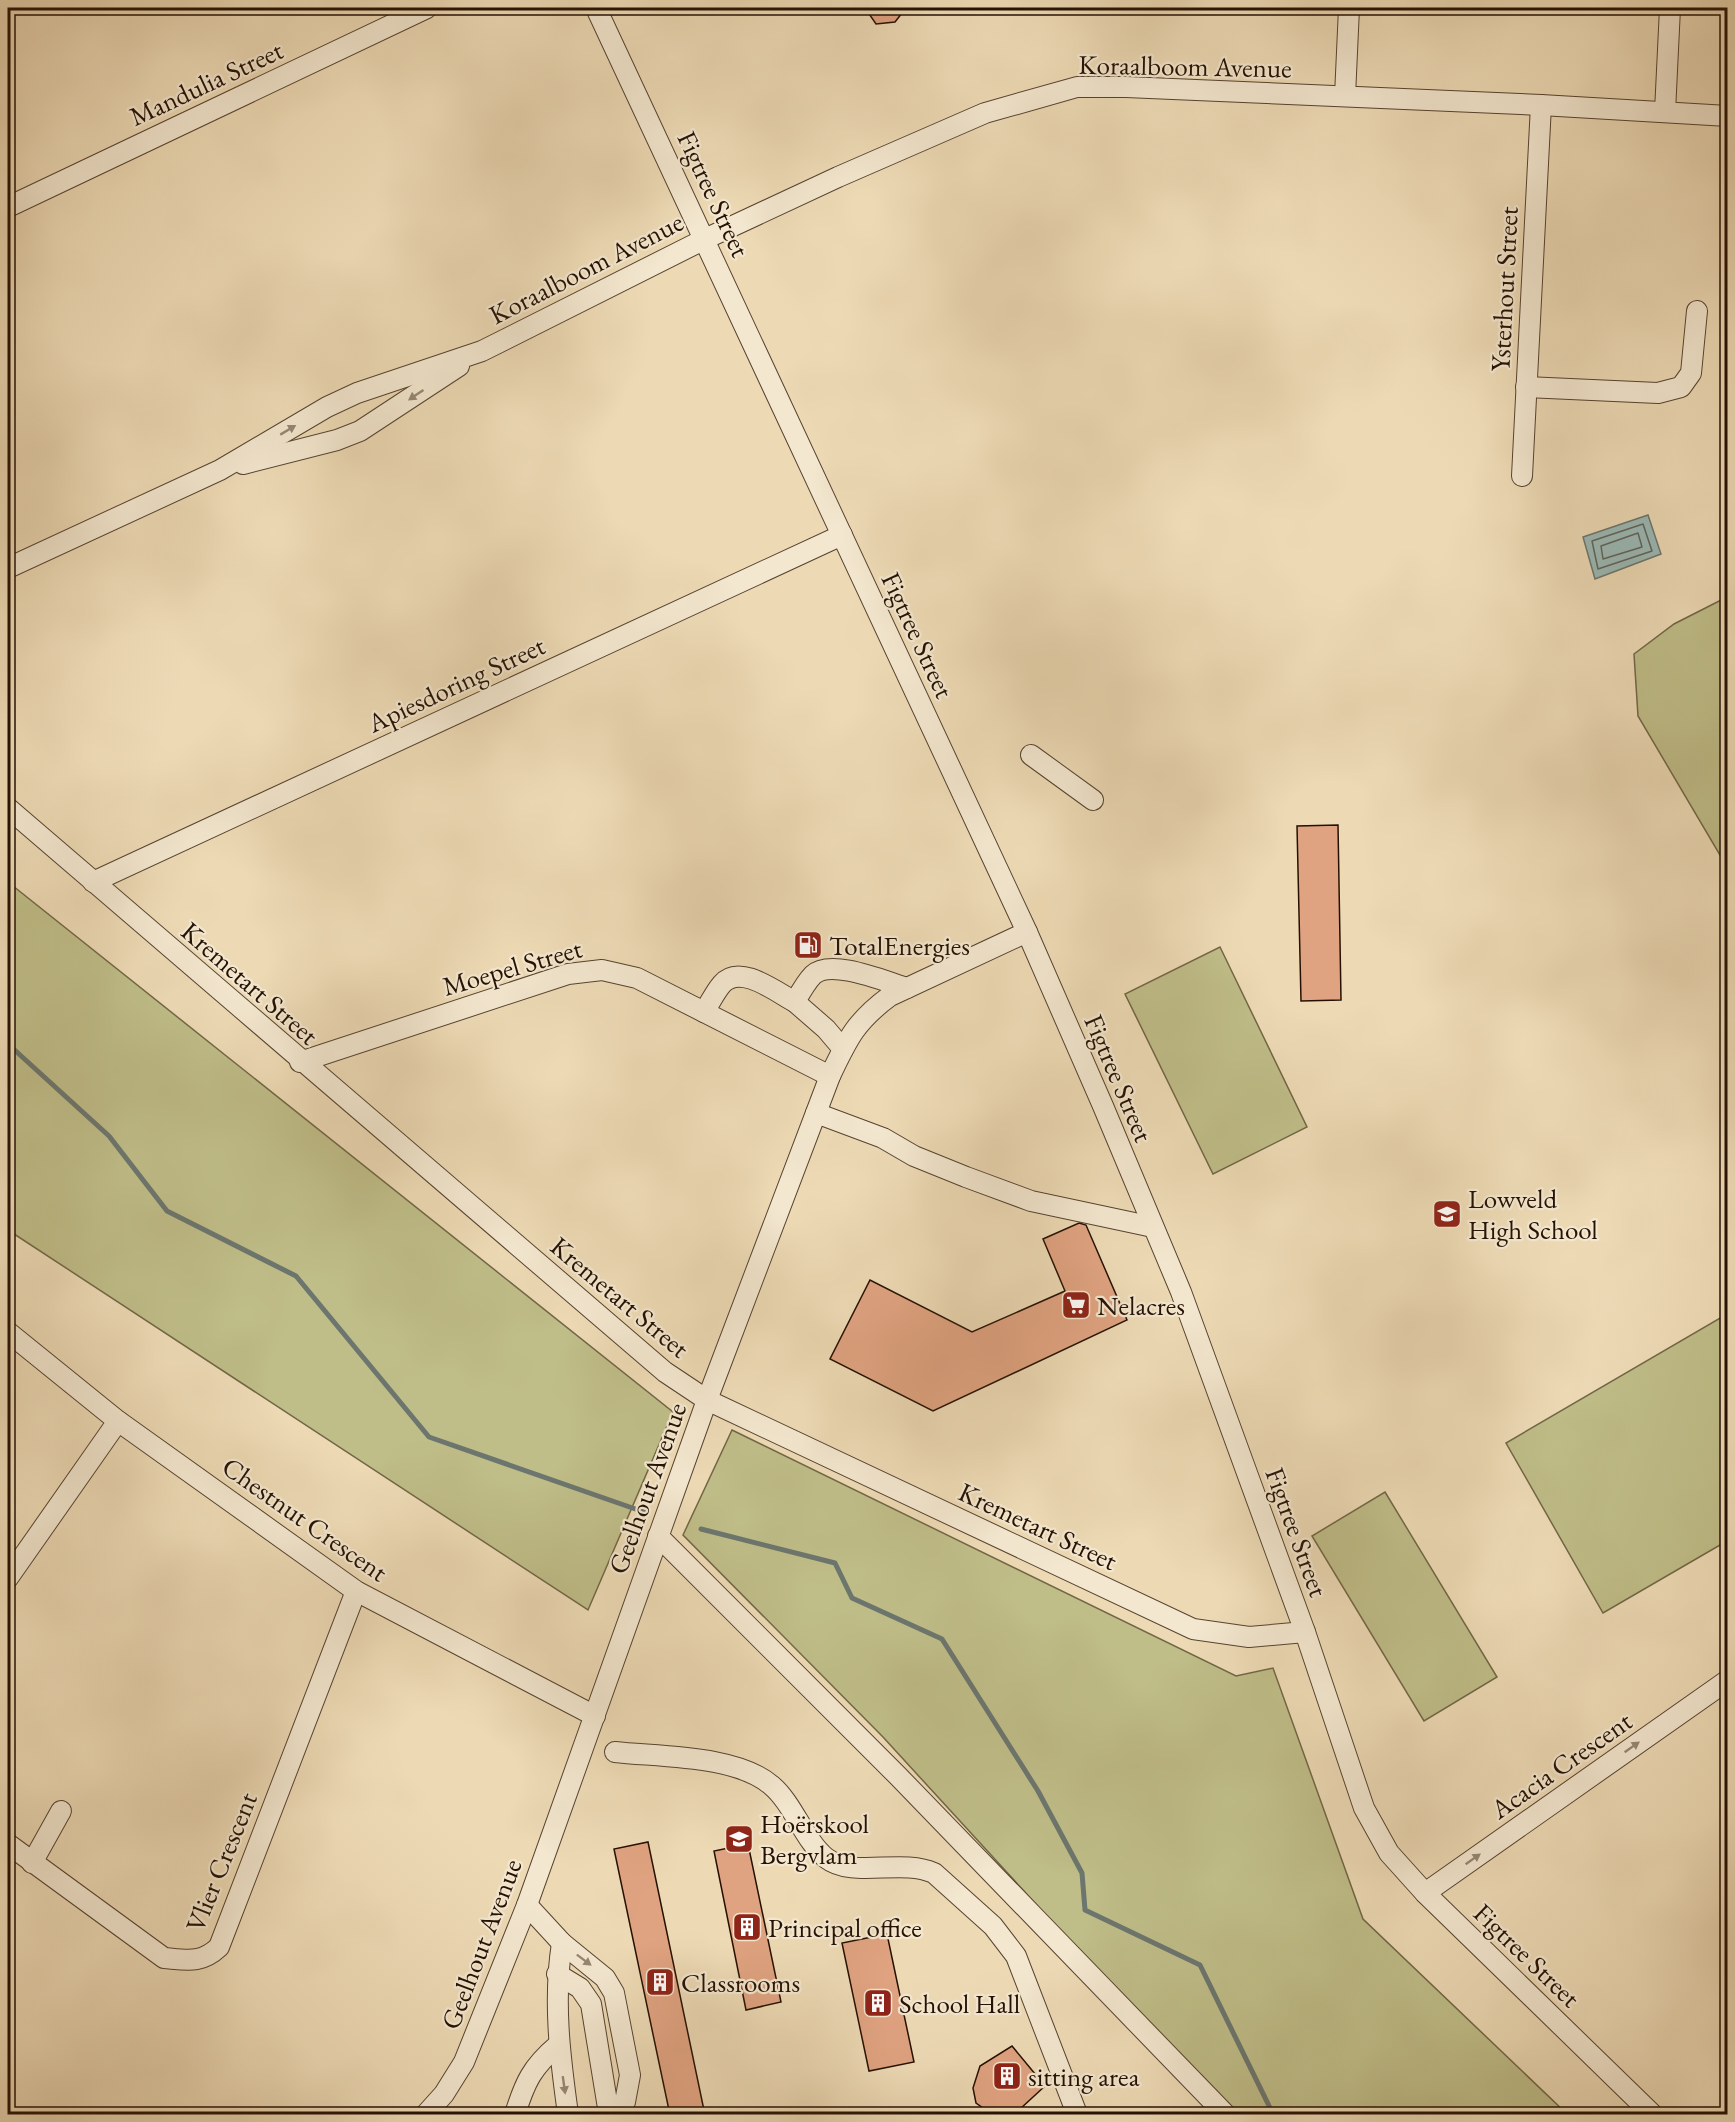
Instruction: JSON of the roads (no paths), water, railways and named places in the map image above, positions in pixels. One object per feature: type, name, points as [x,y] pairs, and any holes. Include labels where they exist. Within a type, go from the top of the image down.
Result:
[{"type":"street","name":"Mandulia Street","points":[[8,207],[427,8]]},
{"type":"street","name":"Figtree Street","points":[[596,8],[1027,932],[1181,1292],[1305,1632],[1364,1808],[1389,1853],[1425,1893],[1652,2115]]},
{"type":"street","points":[[1345,96],[1349,8]]},
{"type":"street","points":[[1665,112],[1670,8]]},
{"type":"street","name":"Koraalboom Avenue","points":[[220,470],[337,440],[360,431],[482,351],[705,239],[838,177],[985,113],[1077,87],[1345,96],[1728,116]]},
{"type":"street","name":"Ysterhout Street","points":[[1522,476],[1541,105]]},
{"type":"street","points":[[1526,387],[1658,393],[1681,387],[1691,373],[1697,311]]},
{"type":"street","name":"Koraalboom Avenue","points":[[8,568],[220,470],[327,406],[357,393],[482,351]]},
{"type":"street","name":"Apiesdoring Street","points":[[93,882],[842,536]]},
{"type":"street","points":[[1031,755],[1093,800]]},
{"type":"street","name":"Kremetart Street","points":[[8,808],[300,1062],[665,1372],[707,1400],[1193,1629],[1249,1637],[1305,1632]]},
{"type":"street","name":"Geelhout Avenue","points":[[426,2115],[444,2094],[464,2062],[527,1905],[707,1400],[830,1076],[850,1033],[870,1010],[907,988],[1027,932]]},
{"type":"street","points":[[795,1002],[814,974],[830,968],[907,988]]},
{"type":"street","name":"Moepel Street","points":[[300,1062],[568,974],[602,970],[638,978],[830,1076]]},
{"type":"street","points":[[704,1012],[723,982],[736,975],[747,977],[795,1002],[826,1029],[843,1049]]},
{"type":"street","points":[[816,1113],[883,1138],[914,1156],[1031,1201],[1153,1227]]},
{"type":"street","name":"Chestnut Crescent","points":[[8,1332],[118,1421],[356,1591],[595,1716]]},
{"type":"street","points":[[8,1578],[118,1421]]},
{"type":"street","points":[[658,1536],[897,1775],[1225,2115]]},
{"type":"street","name":"Vlier Crescent","points":[[8,1844],[164,1958],[188,1961],[208,1957],[219,1947],[356,1591]]},
{"type":"street","name":"Acacia Crescent","points":[[1425,1893],[1728,1680]]},
{"type":"street","points":[[615,1752],[707,1762],[751,1774],[771,1785],[826,1858],[850,1868],[922,1867],[933,1873],[993,1926],[1016,1956],[1077,2115]]},
{"type":"street","points":[[32,1863],[61,1810]]},
{"type":"street","points":[[527,1905],[562,1943],[596,1969],[614,1993],[630,2075],[625,2102],[616,2115]]},
{"type":"street","points":[[562,1943],[557,1974],[558,2045],[568,2115]]},
{"type":"street","points":[[557,1974],[580,1988],[591,2004],[609,2115]]},
{"type":"street","points":[[515,2115],[526,2080],[537,2062],[558,2045]]},
{"type":"water","points":[[1648,515],[1661,554],[1595,579],[1583,537]]},
{"type":"waterway","points":[[8,1044],[109,1136],[167,1211],[296,1276],[429,1437],[644,1512]]},
{"type":"waterway","points":[[701,1529],[835,1563],[852,1598],[942,1639],[1038,1791],[1082,1873],[1085,1910],[1200,1965],[1273,2114]]},
{"type":"place","name":"TotalEnergies","points":[[808,945]]},
{"type":"place","name":"Lowveld High School","points":[[1447,1214]]},
{"type":"place","name":"Nelacres","points":[[1076,1305]]},
{"type":"place","name":"Hoërskool Bergvlam","points":[[739,1839]]},
{"type":"place","name":"Principal office","points":[[747,1927]]},
{"type":"place","name":"Classrooms","points":[[660,1982]]},
{"type":"place","name":"School Hall","points":[[878,2003]]},
{"type":"place","name":"sitting area","points":[[1007,2076]]}]
